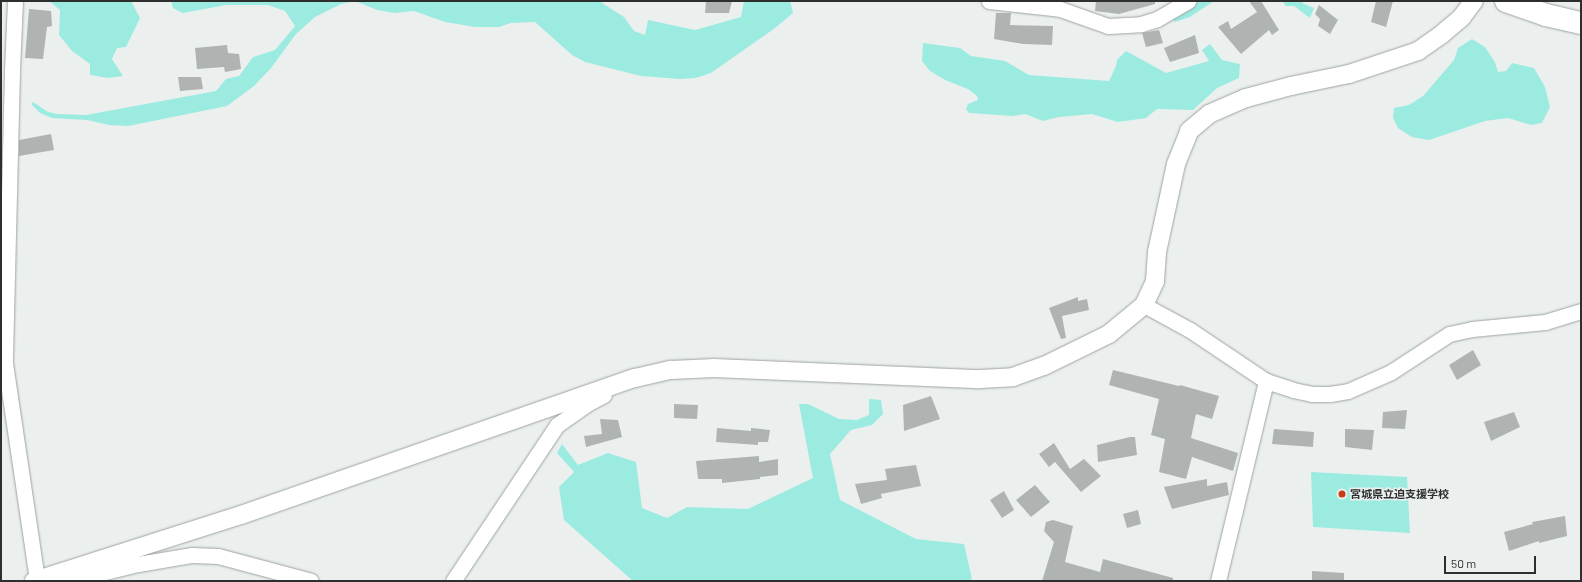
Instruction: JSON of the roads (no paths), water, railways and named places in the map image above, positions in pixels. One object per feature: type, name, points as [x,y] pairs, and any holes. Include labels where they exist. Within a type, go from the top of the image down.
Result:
[{"type":"main road","points":[[1506,1],[1546,15],[1581,23]]},
{"type":"street","points":[[15,1],[5,363],[36,580],[241,515],[635,378],[671,370],[714,368],[980,379],[1013,377],[1044,366],[1103,338],[1144,305],[1155,281],[1158,252],[1176,164],[1189,131],[1209,114],[1246,98],[1291,86],[1349,74],[1418,51],[1462,18],[1474,1]]},
{"type":"street","points":[[989,1],[1060,9],[1108,26],[1122,26],[1141,24],[1157,19],[1188,1]]},
{"type":"street","points":[[1144,305],[1190,330],[1266,381],[1293,390],[1312,394],[1330,394],[1348,390],[1391,372],[1449,334],[1472,329],[1545,322],[1581,311]]},
{"type":"street","points":[[453,581],[557,425],[587,404],[635,378]]},
{"type":"street","points":[[1218,581],[1266,381]]},
{"type":"street","points":[[68,581],[138,564],[192,555],[218,556],[312,581]]},
{"type":"place","name":"宮城県立迫支援学校","points":[[1342,494]]}]
